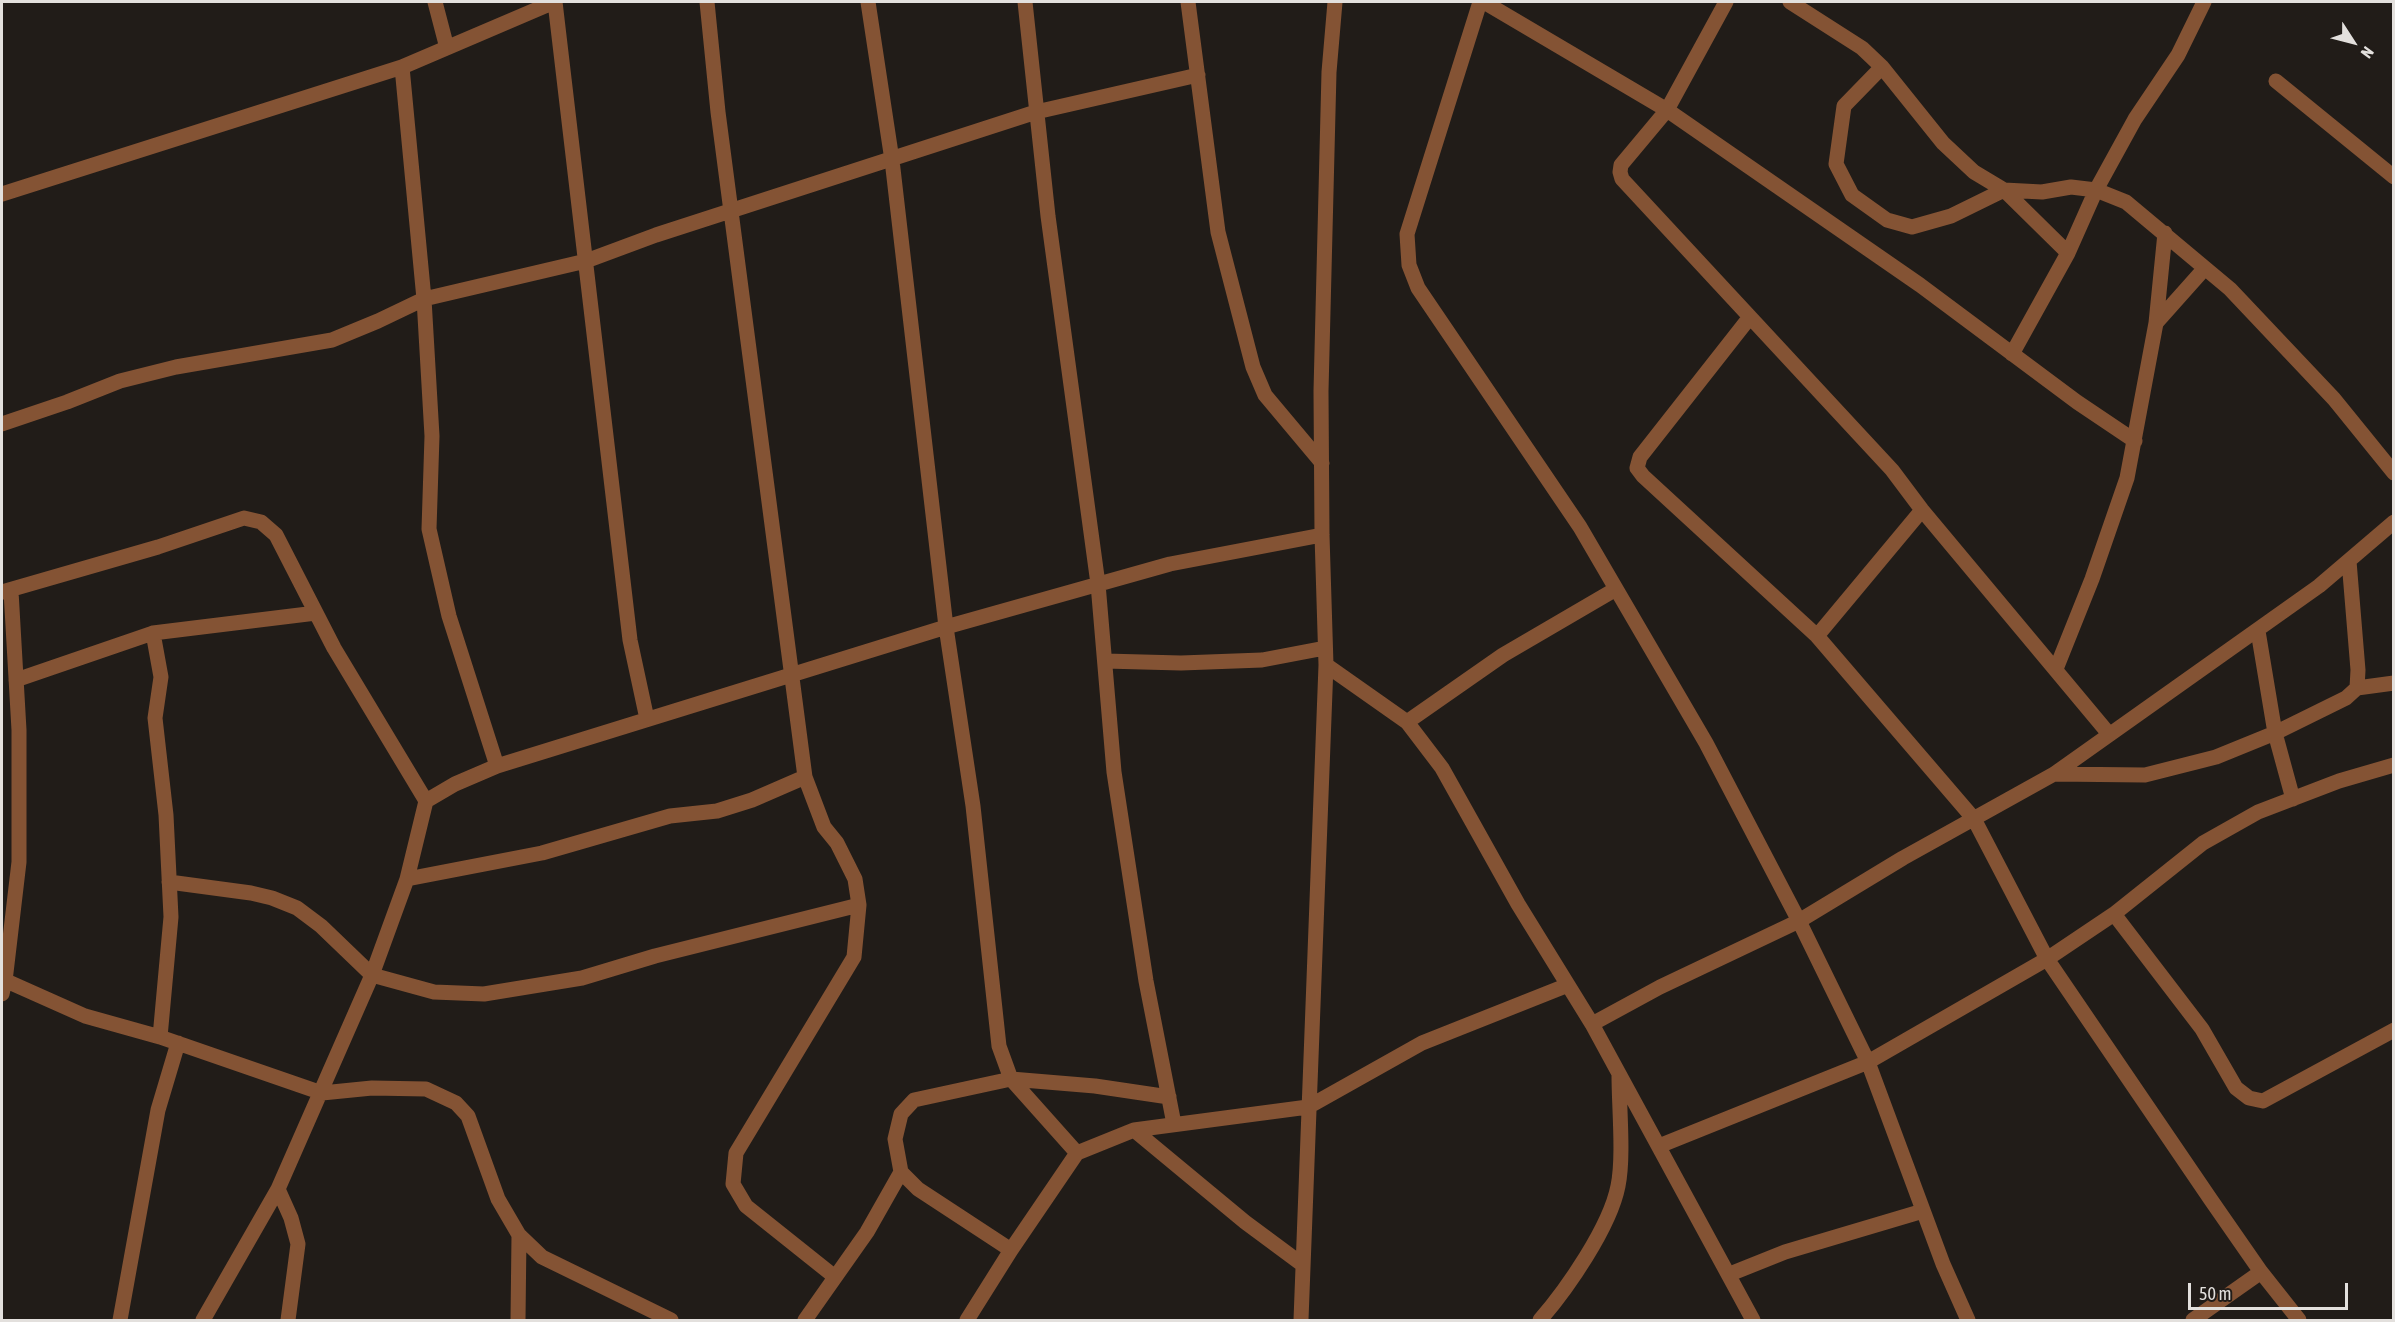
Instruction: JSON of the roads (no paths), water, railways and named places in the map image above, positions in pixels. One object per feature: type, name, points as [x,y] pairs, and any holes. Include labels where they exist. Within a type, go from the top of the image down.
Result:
[{"type":"street","points":[[435,2],[447,48]]},
{"type":"street","points":[[2,194],[402,67],[554,2],[630,640],[647,719]]},
{"type":"street","points":[[707,2],[730,212],[805,777],[824,827],[837,843],[855,879],[859,905],[854,957],[736,1153],[733,1184],[746,1206],[836,1277]]},
{"type":"street","points":[[868,2],[892,160],[946,627],[973,806],[999,1046],[1011,1079],[1077,1153]]},
{"type":"street","points":[[1025,2],[1049,227],[1098,584],[1114,772],[1146,981],[1174,1124]]},
{"type":"street","points":[[1188,2],[1218,232],[1253,367],[1264,395],[1322,464]]},
{"type":"street","points":[[1301,1320],[1326,665],[1321,391],[1329,72],[1335,2]]},
{"type":"street","points":[[1480,2],[1407,234],[1408,265],[1418,288],[1580,527],[1706,742],[1799,921],[1868,1062],[1943,1264],[1968,1320]]},
{"type":"street","points":[[1484,2],[1667,110],[1920,285],[2077,402],[2135,441]]},
{"type":"street","points":[[1726,2],[1667,110],[1621,165],[1622,179],[1892,470],[1922,510],[2109,734]]},
{"type":"street","points":[[1790,2],[1862,48],[1882,67],[1943,143],[1974,172],[2004,190],[2068,253]]},
{"type":"street","points":[[2012,354],[2068,253],[2096,190],[2135,119],[2178,55],[2204,2]]},
{"type":"street","points":[[402,67],[424,299],[432,436],[429,529],[449,616],[497,766]]},
{"type":"street","points":[[1882,67],[1844,106],[1836,164],[1852,195],[1887,219],[1912,227],[1951,216],[2004,190],[2042,192],[2071,187],[2096,190],[2126,202],[2230,289],[2334,399],[2394,473]]},
{"type":"street","points":[[2,424],[120,381],[176,367],[332,340],[424,299],[586,261],[656,235],[1036,112],[1198,75]]},
{"type":"street","points":[[2276,81],[2394,177]]},
{"type":"street","points":[[2056,669],[2100,557],[2127,478],[2156,323],[2165,233]]},
{"type":"street","points":[[2156,323],[2205,268]]},
{"type":"street","points":[[1750,317],[1640,457],[1637,468],[1643,477],[1684,512],[1817,636],[1974,819],[2048,959],[2261,1272],[2299,1320]]},
{"type":"street","points":[[1817,636],[1922,510]]},
{"type":"street","points":[[203,1320],[278,1190],[322,1093],[372,975],[407,879],[426,801],[340,659],[276,535],[261,522],[244,518],[6,592],[19,730],[19,862],[3,985],[85,1016],[160,1037],[322,1093],[372,1088],[426,1089],[456,1103],[468,1116],[498,1198],[519,1235],[542,1257],[671,1320]]},
{"type":"street","points":[[1592,1024],[1660,987],[1799,921],[1903,858],[2054,774],[2319,586],[2394,522]]},
{"type":"street","points":[[426,801],[455,784],[497,766],[946,627],[1170,564],[1322,536]]},
{"type":"street","points":[[2349,561],[2358,670],[2357,688]]},
{"type":"street","points":[[1407,722],[1503,655],[1616,589]]},
{"type":"street","points":[[16,680],[153,633],[316,613]]},
{"type":"street","points":[[2258,631],[2275,733],[2293,799]]},
{"type":"street","points":[[153,633],[161,677],[155,718],[166,815],[171,917],[160,1037]]},
{"type":"street","points":[[1105,662],[1181,663],[1262,660],[1325,648]]},
{"type":"street","points":[[1326,665],[1407,722],[1442,768],[1518,904],[1592,1024],[1753,1320]]},
{"type":"street","points":[[2054,774],[2145,776],[2216,757],[2275,733],[2346,698],[2357,688],[2394,682]]},
{"type":"street","points":[[1659,1146],[1868,1062],[2048,959],[2114,914],[2203,843],[2258,812],[2339,781],[2394,765]]},
{"type":"street","points":[[407,879],[542,853],[670,816],[717,811],[752,800],[805,777]]},
{"type":"street","points":[[169,882],[251,893],[297,908],[321,926],[372,975],[434,992],[484,994],[582,978],[655,956],[859,905]]},
{"type":"street","points":[[2114,914],[2202,1029],[2236,1088],[2249,1098],[2263,1101],[2394,1030]]},
{"type":"street","points":[[967,1320],[1077,1153],[1134,1130],[1308,1107],[1422,1043],[1568,986]]},
{"type":"street","points":[[120,1320],[158,1110],[178,1043]]},
{"type":"street","points":[[1540,1320],[1584,1260],[1613,1205],[1619,1185],[1619,1074]]},
{"type":"street","points":[[1011,1250],[918,1189],[901,1172],[895,1139],[901,1114],[914,1100],[1011,1079],[1095,1086],[1169,1097]]},
{"type":"street","points":[[1134,1130],[1245,1222],[1303,1265]]},
{"type":"street","points":[[805,1320],[867,1232],[901,1172]]},
{"type":"street","points":[[278,1190],[291,1218],[298,1244],[288,1320]]},
{"type":"street","points":[[1730,1274],[1785,1252],[1923,1210]]},
{"type":"street","points":[[518,1320],[519,1235]]},
{"type":"street","points":[[2193,1320],[2261,1272]]}]
